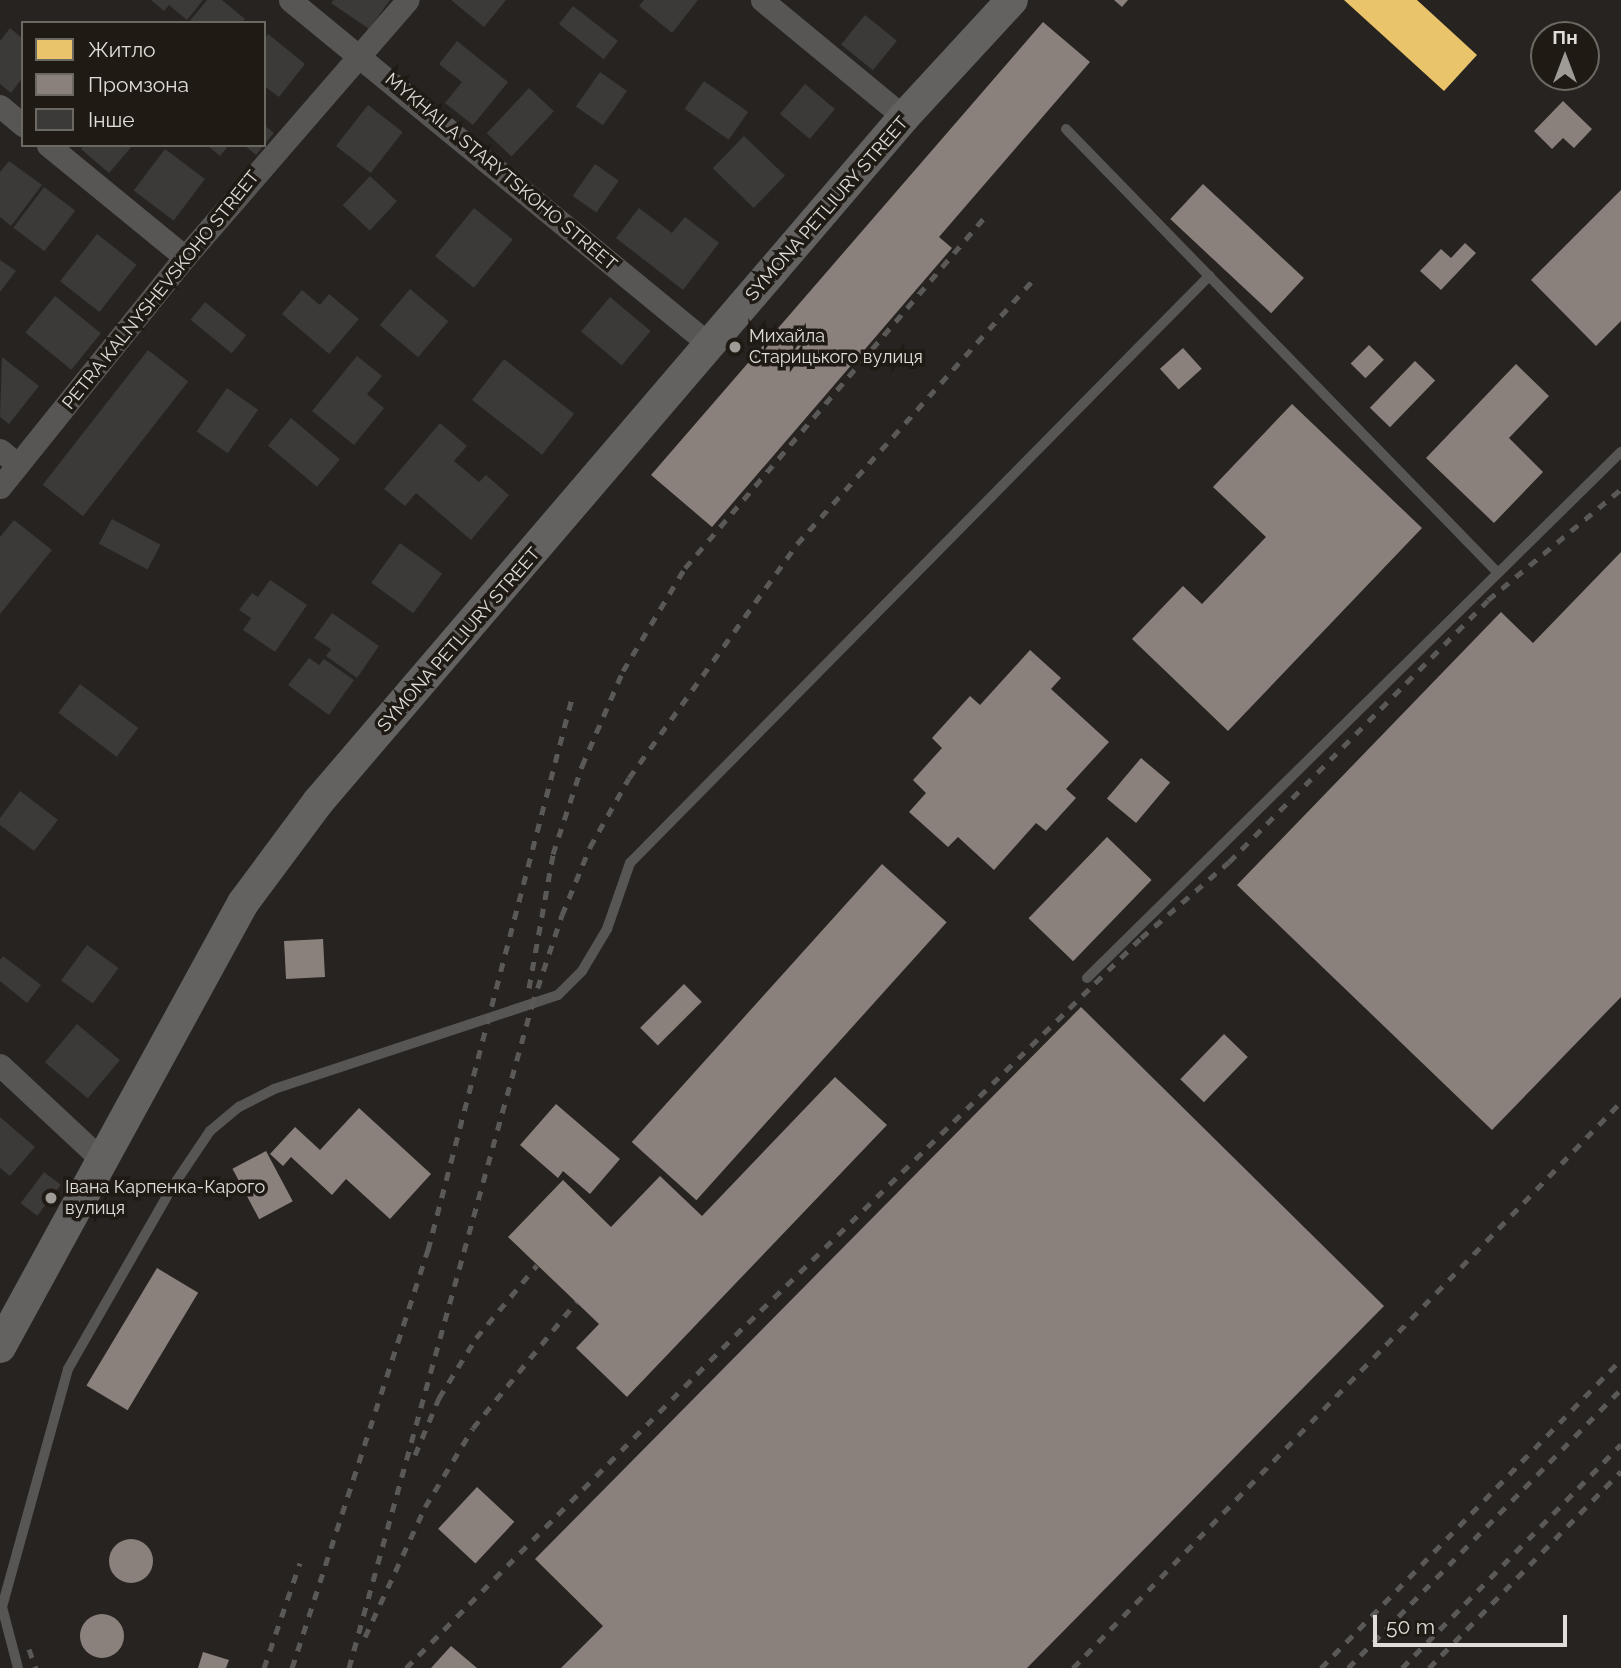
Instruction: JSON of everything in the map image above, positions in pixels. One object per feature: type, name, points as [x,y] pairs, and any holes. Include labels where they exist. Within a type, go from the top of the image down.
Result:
[{"type":"main road","name":"SYMONA PETLIURY STREET","points":[[0,1347],[250,893],[318,802],[904,117],[1012,0]]},
{"type":"street","name":"MYKHAILA STARYTSKOHO STREET","points":[[290,0],[710,345]]},
{"type":"street","name":"PETRA KALNYSHEVSKOHO STREET","points":[[0,487],[185,257],[408,0]]},
{"type":"street","points":[[762,0],[904,117]]},
{"type":"street","points":[[0,106],[21,123]]},
{"type":"street","points":[[50,147],[185,257]]},
{"type":"street","points":[[0,450],[18,465]]},
{"type":"street","points":[[0,1065],[103,1161]]},
{"type":"lane","points":[[1066,129],[1498,573]]},
{"type":"lane","points":[[18,1668],[2,1607],[68,1369],[166,1196],[210,1131],[239,1107],[274,1089],[558,995],[582,971],[607,929],[630,863],[1209,276]]},
{"type":"lane","points":[[1087,978],[1621,452]]},
{"type":"building: Житло","points":[[1344,0],[1417,0],[1477,55],[1444,91]]},
{"type":"building: Промзона","points":[[1114,0],[1128,0],[1122,7]]},
{"type":"building: Промзона","points":[[1043,22],[1090,62],[939,237],[952,248],[712,527],[651,475]]},
{"type":"building: Промзона","points":[[1563,101],[1592,129],[1574,148],[1563,138],[1552,149],[1534,131]]},
{"type":"building: Промзона","points":[[1203,184],[1304,278],[1271,313],[1170,219]]},
{"type":"building: Промзона","points":[[1621,190],[1621,321],[1596,346],[1531,280]]},
{"type":"building: Промзона","points":[[1465,243],[1476,253],[1441,290],[1420,271],[1441,249],[1451,258]]},
{"type":"building: Промзона","points":[[1369,345],[1384,360],[1365,378],[1351,363]]},
{"type":"building: Промзона","points":[[1183,348],[1202,369],[1179,390],[1160,369]]},
{"type":"building: Промзона","points":[[1415,361],[1435,380],[1390,427],[1370,408]]},
{"type":"building: Промзона","points":[[1516,364],[1549,396],[1509,438],[1543,472],[1494,523],[1426,458]]},
{"type":"building: Промзона","points":[[1292,404],[1422,528],[1228,731],[1132,639],[1183,586],[1202,604],[1266,537],[1213,487]]},
{"type":"building: Промзона","points":[[1621,552],[1621,997],[1492,1130],[1237,885],[1501,612],[1533,643]]},
{"type":"building: Промзона","points":[[1030,650],[1061,678],[1051,689],[1109,742],[1066,789],[1076,798],[1046,831],[1036,823],[994,870],[958,837],[948,847],[909,812],[926,793],[913,780],[942,748],[932,738],[970,696],[980,705]]},
{"type":"building: Промзона","points":[[1141,758],[1170,782],[1136,823],[1107,799]]},
{"type":"building: Промзона","points":[[1107,837],[1152,880],[1073,961],[1029,918]]},
{"type":"building: Промзона","points":[[882,864],[947,922],[696,1200],[632,1142]]},
{"type":"building: Промзона","points":[[323,939],[325,977],[286,979],[284,941]]},
{"type":"building: Промзона","points":[[684,984],[702,1002],[658,1046],[640,1028]]},
{"type":"building: Промзона","points":[[1081,1007],[1384,1306],[1027,1668],[561,1668],[603,1626],[535,1559]]},
{"type":"building: Промзона","points":[[1224,1034],[1248,1057],[1204,1102],[1180,1079]]},
{"type":"building: Промзона","points":[[835,1077],[887,1125],[627,1397],[576,1348],[599,1324],[508,1237],[563,1180],[611,1227],[660,1176],[702,1216]]},
{"type":"building: Промзона","points":[[556,1104],[620,1159],[590,1194],[563,1171],[558,1178],[520,1145]]},
{"type":"building: Промзона","points":[[359,1108],[431,1174],[390,1219],[346,1179],[332,1195],[291,1157],[283,1166],[270,1154],[295,1127],[320,1150]]},
{"type":"building: Промзона","points":[[266,1151],[293,1201],[259,1219],[232,1169]]},
{"type":"building: Промзона","points":[[157,1268],[198,1293],[128,1410],[86,1385]]},
{"type":"building: Промзона","points":[[477,1487],[514,1522],[475,1563],[438,1529]]},
{"type":"building: Промзона","points":[[131,1539],[147,1545],[153,1561],[147,1577],[131,1583],[115,1577],[109,1561],[115,1545]]},
{"type":"building: Промзона","points":[[102,1614],[111,1615],[118,1620],[123,1627],[123,1645],[118,1652],[111,1657],[102,1658],[93,1657],[86,1652],[81,1645],[80,1636],[81,1627],[86,1620],[93,1615]]},
{"type":"building: Промзона","points":[[451,1646],[477,1668],[431,1668]]},
{"type":"building: Промзона","points":[[203,1652],[229,1660],[226,1668],[198,1668]]},
{"type":"building: Інше","points":[[151,0],[203,0],[187,20],[169,5],[164,11]]},
{"type":"building: Інше","points":[[207,0],[222,0],[245,19],[243,21],[190,21]]},
{"type":"building: Інше","points":[[334,0],[390,0],[369,29],[331,3]]},
{"type":"building: Інше","points":[[451,0],[506,0],[484,27]]},
{"type":"building: Інше","points":[[644,0],[698,0],[672,33],[639,6]]},
{"type":"building: Інше","points":[[573,6],[618,41],[604,59],[559,24]]},
{"type":"building: Інше","points":[[865,15],[897,41],[873,70],[841,45]]},
{"type":"building: Інше","points":[[10,28],[21,37],[21,80],[11,93],[0,84],[0,41]]},
{"type":"building: Інше","points":[[268,34],[305,64],[279,97],[266,87]]},
{"type":"building: Інше","points":[[457,41],[508,82],[473,125],[445,103],[462,82],[439,64]]},
{"type":"building: Інше","points":[[600,72],[627,91],[603,125],[576,106]]},
{"type":"building: Інше","points":[[704,81],[748,112],[729,140],[684,109]]},
{"type":"building: Інше","points":[[805,84],[835,109],[810,139],[780,114]]},
{"type":"building: Інше","points":[[529,88],[554,111],[512,157],[487,133]]},
{"type":"building: Інше","points":[[368,105],[403,132],[371,173],[336,146]]},
{"type":"building: Інше","points":[[266,127],[274,133],[266,143]]},
{"type":"building: Інше","points":[[744,136],[785,176],[754,208],[713,168]]},
{"type":"building: Інше","points":[[82,147],[131,147],[109,173],[81,149]]},
{"type":"building: Інше","points":[[209,147],[227,147],[220,156]]},
{"type":"building: Інше","points":[[246,147],[262,147],[256,155]]},
{"type":"building: Інше","points":[[165,149],[205,179],[174,221],[134,191]]},
{"type":"building: Інше","points":[[9,161],[42,185],[11,226],[0,217],[0,172]]},
{"type":"building: Інше","points":[[595,164],[619,181],[596,213],[573,196]]},
{"type":"building: Інше","points":[[370,176],[397,201],[370,230],[343,205]]},
{"type":"building: Інше","points":[[44,187],[75,210],[44,251],[13,228]]},
{"type":"building: Інше","points":[[474,208],[513,239],[474,288],[435,256]]},
{"type":"building: Інше","points":[[639,208],[672,233],[685,217],[719,243],[683,290],[616,238]]},
{"type":"building: Інше","points":[[97,234],[136,265],[99,312],[60,281]]},
{"type":"building: Інше","points":[[0,260],[16,271],[0,292]]},
{"type":"building: Інше","points":[[410,289],[448,321],[418,357],[380,325]]},
{"type":"building: Інше","points":[[302,290],[320,305],[329,294],[359,319],[329,354],[282,314]]},
{"type":"building: Інше","points":[[55,296],[101,333],[71,370],[25,333]]},
{"type":"building: Інше","points":[[610,297],[651,331],[622,366],[581,331]]},
{"type":"building: Інше","points":[[205,302],[246,335],[232,353],[191,320]]},
{"type":"building: Інше","points":[[148,350],[188,381],[83,516],[43,485]]},
{"type":"building: Інше","points":[[357,356],[382,376],[367,394],[384,408],[354,445],[312,411]]},
{"type":"building: Інше","points":[[2,357],[39,386],[9,424],[0,417]]},
{"type":"building: Інше","points":[[504,359],[574,414],[542,455],[472,400]]},
{"type":"building: Інше","points":[[227,388],[258,410],[228,453],[197,431]]},
{"type":"building: Інше","points":[[291,418],[340,459],[317,487],[268,446]]},
{"type":"building: Інше","points":[[440,423],[467,446],[454,461],[479,482],[486,475],[509,495],[471,540],[416,493],[405,506],[384,489]]},
{"type":"building: Інше","points":[[112,519],[161,545],[147,570],[99,544]]},
{"type":"building: Інше","points":[[14,520],[52,550],[0,614],[0,537]]},
{"type":"building: Інше","points":[[400,543],[442,574],[413,613],[371,583]]},
{"type":"building: Інше","points":[[270,580],[307,605],[275,652],[243,630],[251,618],[239,610],[252,593],[258,597]]},
{"type":"building: Інше","points":[[332,613],[379,646],[357,678],[326,656],[331,649],[314,638]]},
{"type":"building: Інше","points":[[309,658],[319,665],[324,659],[354,680],[329,715],[288,685]]},
{"type":"building: Інше","points":[[80,684],[138,728],[117,757],[58,713]]},
{"type":"building: Інше","points":[[20,791],[58,820],[34,851],[0,825],[0,818]]},
{"type":"building: Інше","points":[[87,945],[119,968],[93,1004],[61,981]]},
{"type":"building: Інше","points":[[3,956],[41,985],[27,1003],[0,981],[0,960]]},
{"type":"building: Інше","points":[[77,1024],[120,1060],[88,1098],[45,1062]]},
{"type":"building: Інше","points":[[0,1117],[35,1147],[10,1176],[0,1168]]},
{"type":"building: Інше","points":[[44,1172],[61,1185],[37,1216],[21,1203]]},
{"type":"railway","points":[[529,988],[553,854],[582,766],[623,671],[685,568],[989,212]]},
{"type":"railway","points":[[349,1668],[532,1005],[562,915],[590,847],[629,778],[797,544],[1034,279]]},
{"type":"railway","points":[[406,1668],[748,1323],[1141,938],[1229,862],[1488,600],[1621,489]]},
{"type":"railway","points":[[292,1668],[428,1250],[572,698]]},
{"type":"railway","points":[[1073,1668],[1621,1102]]},
{"type":"railway","points":[[415,1455],[439,1398],[476,1338],[537,1265]]},
{"type":"railway","points":[[365,1637],[425,1507],[473,1428],[576,1302]]},
{"type":"railway","points":[[1321,1668],[1621,1360]]},
{"type":"railway","points":[[1348,1668],[1621,1389]]},
{"type":"railway","points":[[1402,1668],[1621,1444]]},
{"type":"railway","points":[[1429,1668],[1621,1471]]},
{"type":"railway","points":[[264,1668],[300,1563]]},
{"type":"railway","points":[[29,1649],[36,1668]]},
{"type":"place","name":"Михайла Старицького вулиця","points":[[735,347]]},
{"type":"place","name":"Івана Карпенка-Карого вулиця","points":[[51,1198]]}]
